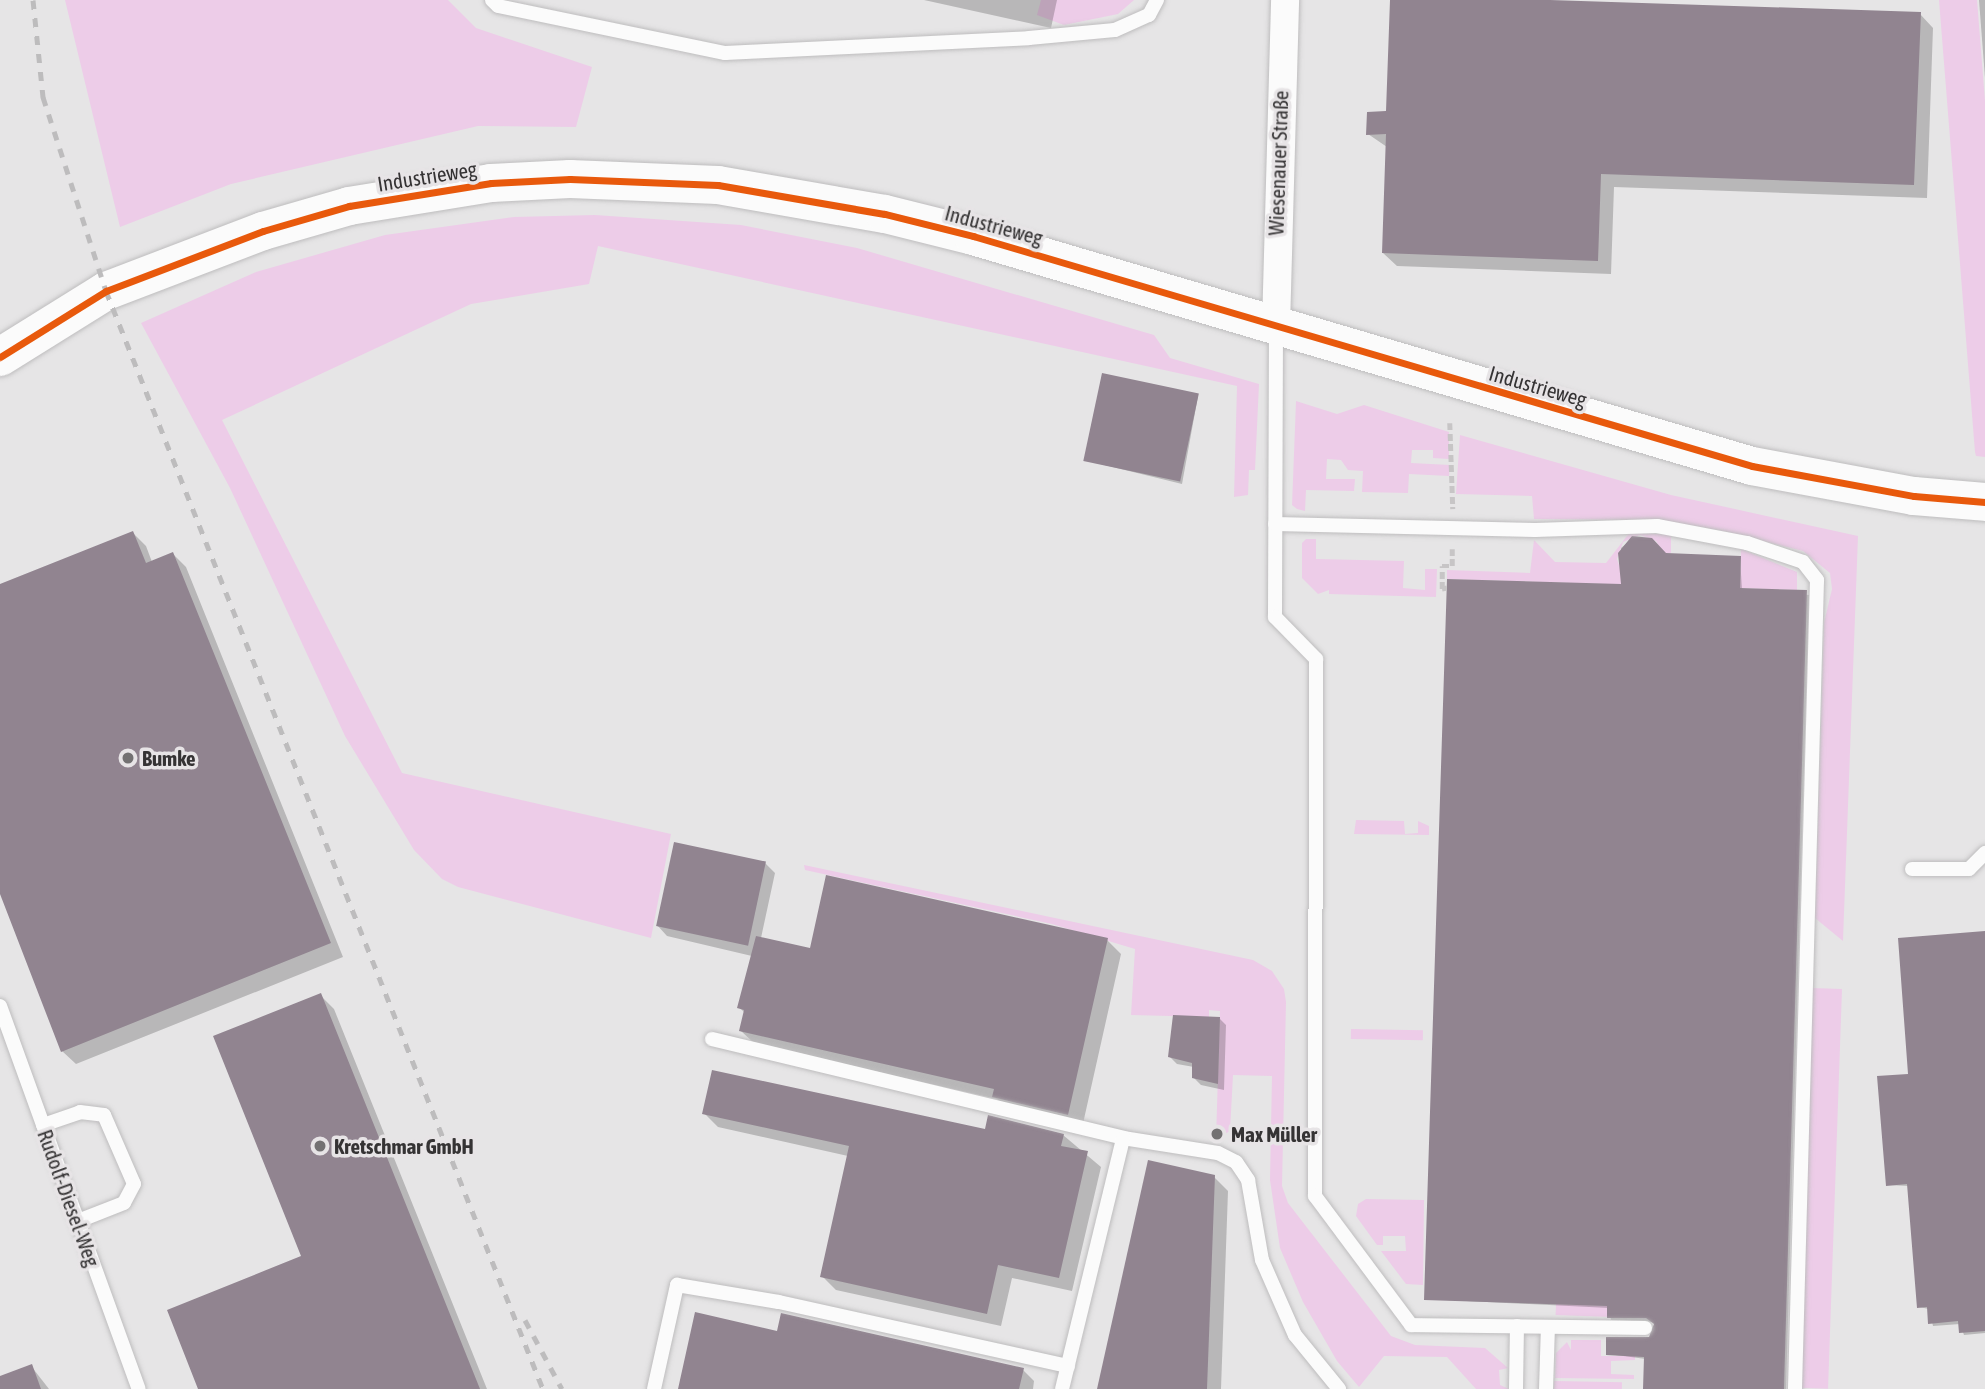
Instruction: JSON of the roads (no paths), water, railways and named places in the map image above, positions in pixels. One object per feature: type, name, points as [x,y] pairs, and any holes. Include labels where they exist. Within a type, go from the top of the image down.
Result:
[{"type":"street","name":"Wiesenauer Straße","points":[[1276,326],[1284,0]]},
{"type":"street","name":"Industrieweg","points":[[0,357],[106,291],[263,231],[349,206],[421,193],[570,179],[718,185],[885,214],[1752,466],[1914,496],[1985,502]]},
{"type":"lane","points":[[492,0],[498,6],[725,53],[1029,38],[1115,30],[1149,15],[1157,0]]},
{"type":"lane","points":[[1276,326],[1275,617],[1316,659],[1315,1196],[1411,1325],[1645,1328]]},
{"type":"lane","points":[[1275,524],[1535,530],[1657,526],[1747,543],[1792,558],[1803,562],[1816,580],[1795,1389]]},
{"type":"lane","points":[[1912,869],[1969,869],[1985,853]]},
{"type":"lane","name":"Rudolf-Diesel-Weg","points":[[0,1006],[139,1389]]},
{"type":"lane","points":[[712,1039],[1124,1138],[1218,1153],[1236,1162],[1248,1181],[1262,1260],[1295,1335],[1339,1389]]},
{"type":"lane","points":[[43,1125],[80,1112],[104,1115],[134,1184],[124,1203],[78,1221]]},
{"type":"lane","points":[[1062,1389],[1124,1138]]},
{"type":"lane","points":[[654,1389],[677,1285],[779,1302],[1068,1366]]},
{"type":"lane","points":[[1516,1389],[1517,1326]]},
{"type":"lane","points":[[1546,1389],[1548,1327]]},
{"type":"railway","points":[[33,0],[43,97],[106,291],[543,1389]]},
{"type":"railway","points":[[525,1320],[562,1389]]},
{"type":"place","name":"Bumke","points":[[128,758]]},
{"type":"place","name":"Max Müller","points":[[1217,1134]]},
{"type":"place","name":"Kretschmar GmbH","points":[[320,1146]]}]
